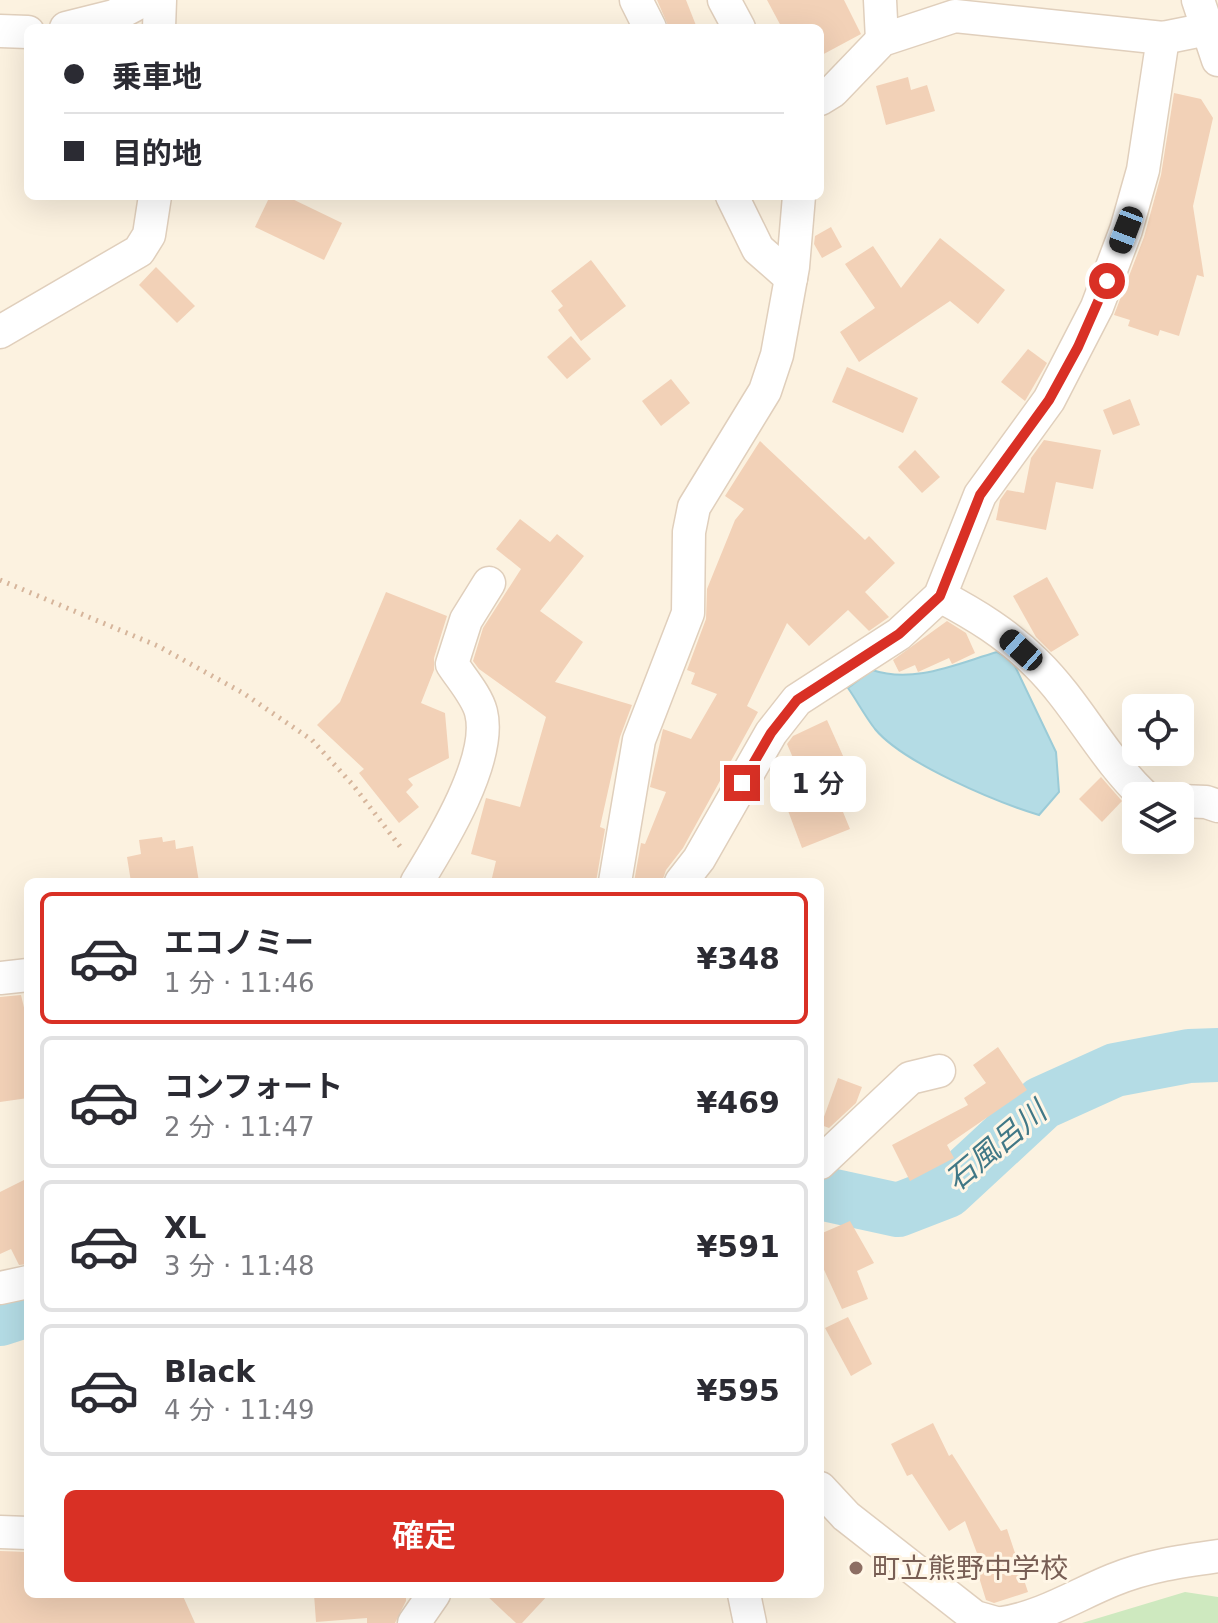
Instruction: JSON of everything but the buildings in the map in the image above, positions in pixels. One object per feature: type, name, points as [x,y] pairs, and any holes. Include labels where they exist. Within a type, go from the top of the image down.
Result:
[{"type":"street","points":[[82,24],[114,16],[144,0]]},
{"type":"street","points":[[159,24],[160,0]]},
{"type":"street","points":[[636,0],[648,24]]},
{"type":"street","points":[[724,0],[737,24]]},
{"type":"street","points":[[880,0],[882,40]]},
{"type":"street","points":[[824,97],[882,40],[955,16],[1163,38],[1207,19],[1218,60]]},
{"type":"street","points":[[0,30],[24,32]]},
{"type":"street","points":[[684,878],[699,859],[771,733],[797,700],[899,634],[940,596],[980,495],[1049,400],[1097,307],[1126,230],[1143,170],[1163,38]]},
{"type":"street","points":[[0,332],[139,251],[149,235],[154,200]]},
{"type":"street","points":[[734,200],[758,249],[791,278]]},
{"type":"street","points":[[616,878],[639,740],[688,613],[689,532],[694,507],[765,391],[777,355],[791,278],[799,200]]},
{"type":"street","points":[[419,878],[467,788],[482,739],[481,711],[452,664],[466,620],[489,583]]},
{"type":"street","points":[[940,596],[989,622],[1038,664],[1115,768],[1130,782]]},
{"type":"street","points":[[1194,802],[1218,806]]},
{"type":"street","points":[[0,978],[24,975]]},
{"type":"street","points":[[824,1159],[910,1078],[939,1071]]},
{"type":"street","points":[[0,1288],[24,1283]]},
{"type":"street","points":[[824,1492],[846,1516],[975,1617],[996,1623]]},
{"type":"street","points":[[0,1532],[24,1533]]},
{"type":"street","points":[[1002,1623],[1026,1619],[1116,1579],[1166,1563],[1218,1556]]},
{"type":"street","points":[[414,1623],[431,1598]]},
{"type":"street","points":[[745,1598],[750,1623]]},
{"type":"path","points":[[0,580],[158,646],[243,693],[312,740],[376,813],[417,878]]},
{"type":"green space","points":[[1185,1592],[1218,1597],[1218,1623],[1082,1623]]},
{"type":"water","points":[[997,652],[1012,660],[1056,752],[1059,792],[1039,815],[976,791],[906,755],[875,729],[848,688],[872,670],[888,674],[919,674]]},
{"type":"waterway","name":"石風呂川","points":[[824,1194],[898,1210],[947,1191],[1042,1103],[1115,1070],[1189,1056],[1218,1055]]},
{"type":"waterway","name":"石風呂川","points":[[0,1319],[24,1311]]},
{"type":"place","name":"町立熊野中学校","points":[[856,1568]]},
{"type":"route","points":[[742,783],[771,733],[797,700],[899,634],[940,596],[980,495],[1049,400],[1078,347],[1107,281]]}]
